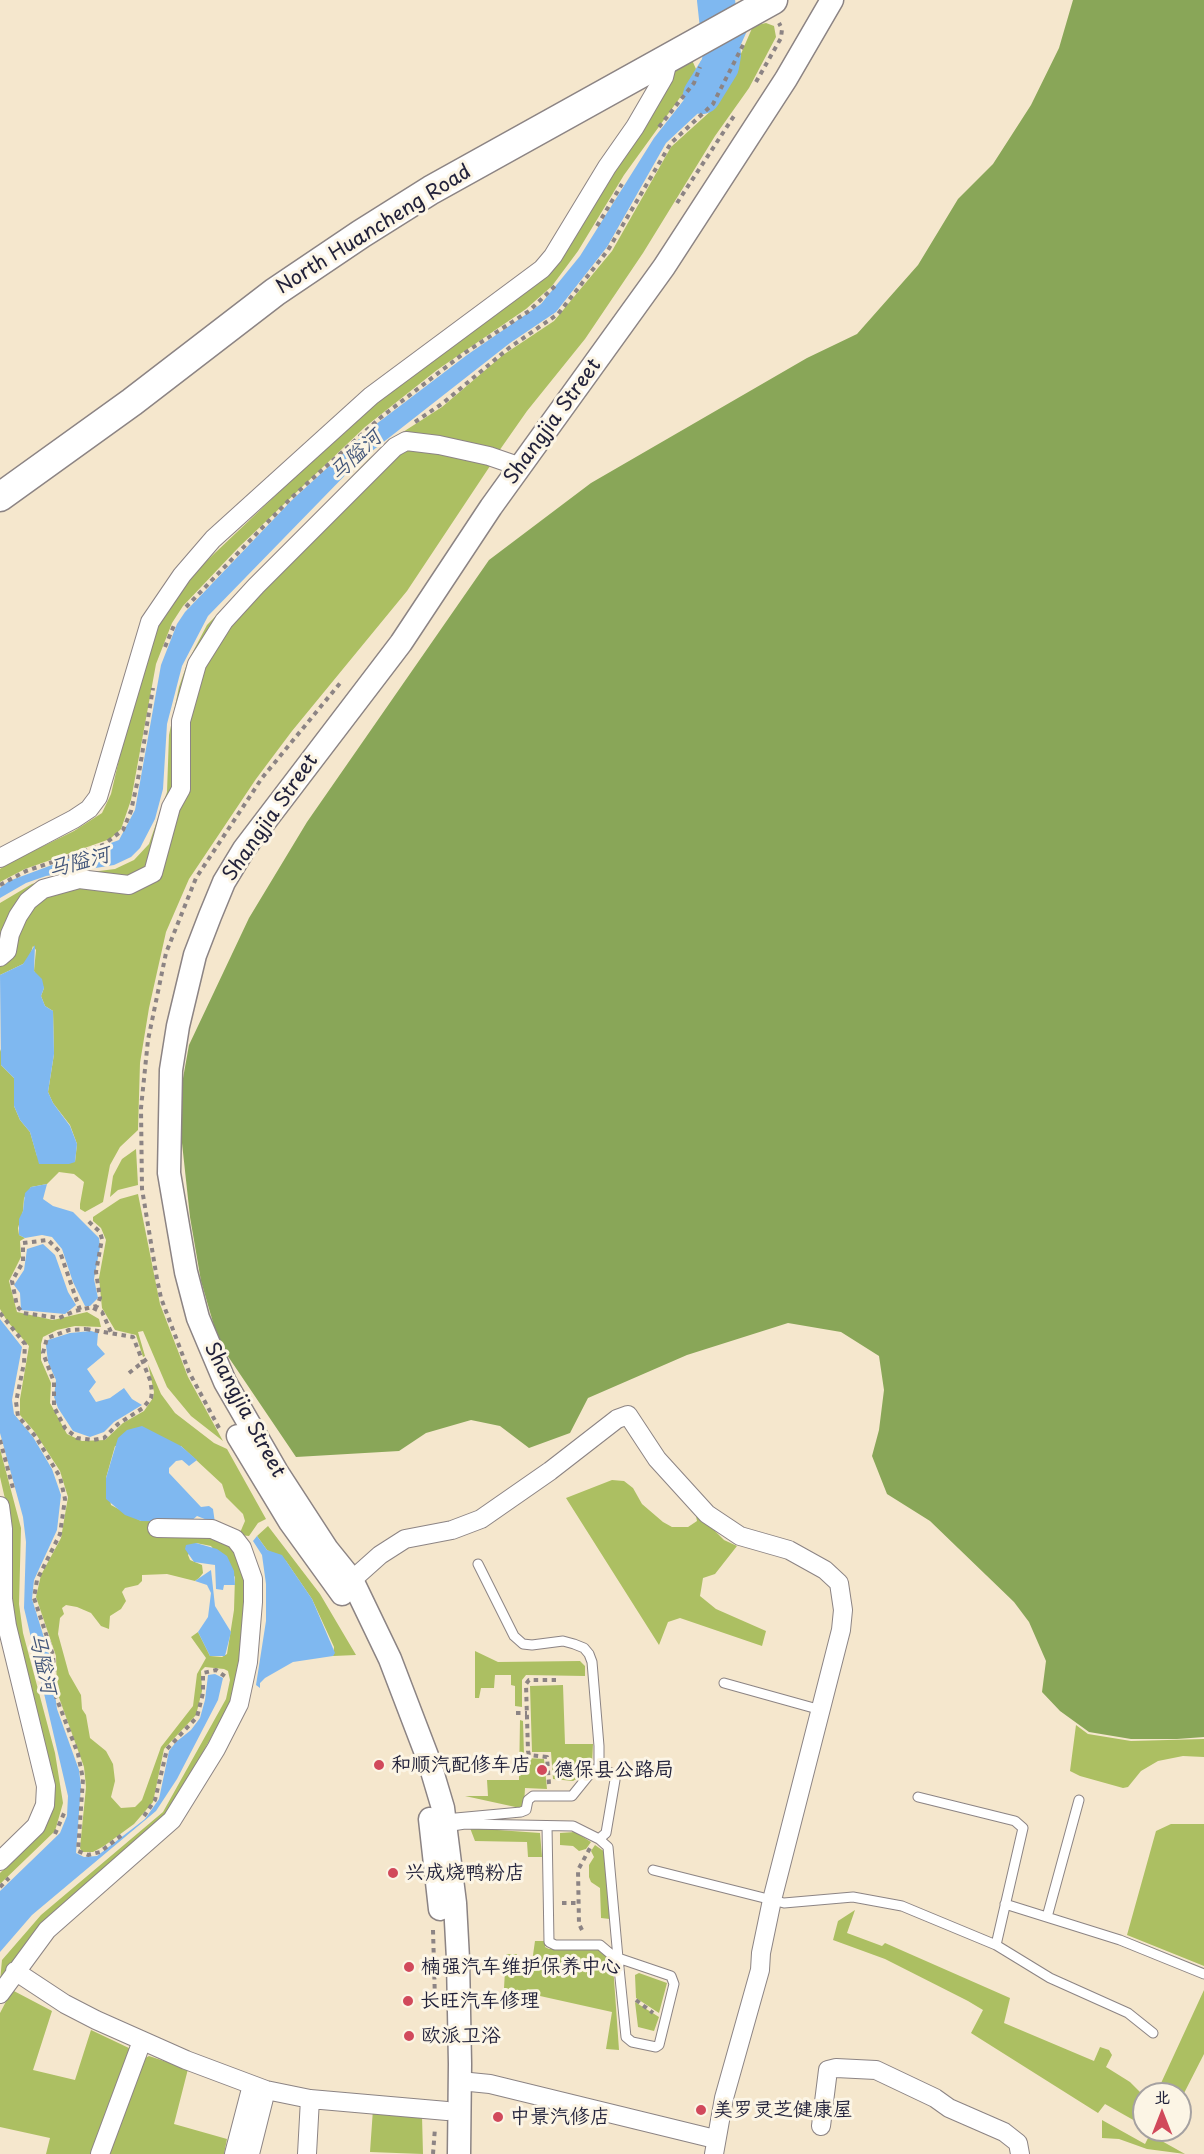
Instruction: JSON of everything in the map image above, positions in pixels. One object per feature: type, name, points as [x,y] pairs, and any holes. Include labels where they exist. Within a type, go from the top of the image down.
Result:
[{"type":"main road","name":"North Huancheng Road","points":[[0,482],[116,399],[308,251],[336,233],[423,179],[760,7]]},
{"type":"main road","name":"North Huancheng Road","points":[[0,497],[316,263],[430,190],[684,45]]},
{"type":"street","name":"Shangjia Street","points":[[459,2154],[460,2081],[455,1903],[446,1823],[429,1761],[390,1659],[352,1580],[310,1524],[271,1462],[225,1382],[198,1318],[186,1272],[169,1173],[171,1070],[185,993],[195,955],[224,882],[274,807],[401,643],[515,465],[654,261],[752,111],[819,0]]},
{"type":"street","name":"Shangjia Street","points":[[445,2154],[441,2110],[439,1904],[429,1811],[396,1707],[359,1626],[339,1588],[314,1559],[261,1477],[197,1351],[173,1275],[164,1231],[157,1174],[157,1106],[172,989],[183,951],[215,877],[234,843],[392,637],[480,501],[515,465],[664,267],[786,79],[832,0]]},
{"type":"street","points":[[0,858],[75,819],[98,797],[150,622],[182,575],[213,539],[377,390],[542,268],[553,256],[684,45]]},
{"type":"street","points":[[0,957],[7,951],[9,934],[18,916],[28,902],[43,889],[79,879],[129,885],[153,873],[171,807],[181,789],[181,721],[197,664],[224,621],[395,447],[406,441],[420,442],[515,465]]},
{"type":"street","points":[[352,1580],[380,1555],[405,1539],[452,1530],[481,1519],[550,1471],[617,1419],[628,1415],[657,1459],[707,1514],[740,1536],[789,1550],[825,1570],[839,1583],[843,1610],[841,1630],[772,1899],[760,1970],[738,2041],[715,2147],[490,2084],[460,2081]]},
{"type":"street","points":[[0,1506],[3,1529],[3,1599],[7,1626],[46,1786],[45,1805],[36,1826],[0,1861]]},
{"type":"street","points":[[0,1994],[47,1930],[172,1820],[216,1749],[238,1704],[248,1662],[254,1602],[253,1579],[242,1548],[235,1539],[212,1529],[157,1528]]},
{"type":"street","points":[[15,1971],[65,2004],[142,2041],[259,2087],[310,2099],[441,2110]]},
{"type":"street","points":[[100,2154],[142,2041]]},
{"type":"street","points":[[821,2126],[828,2070],[836,2068],[876,2070],[935,2098],[949,2109],[1004,2132],[1018,2143],[1020,2154]]},
{"type":"street","points":[[234,2154],[259,2087]]},
{"type":"street","points":[[250,2154],[259,2087]]},
{"type":"street","points":[[307,2154],[310,2099]]},
{"type":"lane","points":[[478,1564],[514,1636],[524,1644],[532,1645],[563,1641],[584,1648],[589,1654],[592,1662],[600,1746],[598,1769]]},
{"type":"lane","points":[[724,1683],[821,1710]]},
{"type":"lane","points":[[446,1823],[520,1812],[526,1810],[529,1797],[572,1796],[593,1770],[598,1769],[611,1773],[615,1780],[606,1833],[598,1838]]},
{"type":"lane","points":[[918,1797],[1020,1825],[1023,1834],[996,1945]]},
{"type":"lane","points":[[1047,1917],[1079,1800]]},
{"type":"lane","points":[[446,1823],[573,1826],[598,1838],[608,1847],[618,1958],[623,1998],[626,2037],[632,2042],[653,2048],[659,2045],[675,1979],[618,1958],[608,1953],[600,1945],[555,1945],[549,1942],[547,1826]]},
{"type":"lane","points":[[653,1870],[784,1903],[832,1897],[877,1900],[902,1906],[996,1945],[1050,1978],[1128,2013],[1153,2033]]},
{"type":"lane","points":[[1005,1904],[1120,1940],[1204,1974]]},
{"type":"path","points":[[752,87],[781,38],[782,29],[760,7]]},
{"type":"path","points":[[673,209],[737,111]]},
{"type":"path","points":[[225,1437],[189,1372],[161,1298],[157,1279],[142,1188],[141,1108],[148,1040],[166,954],[196,878],[275,760],[344,679]]},
{"type":"path","points":[[86,1219],[100,1233],[102,1239],[96,1272],[99,1302],[93,1308]]},
{"type":"path","points":[[80,1310],[56,1247],[48,1240],[23,1243],[23,1262],[12,1281],[19,1311],[59,1318],[93,1308],[102,1312],[111,1333]]},
{"type":"path","points":[[0,1313],[26,1348],[16,1402],[18,1416],[36,1437],[60,1477],[65,1499],[60,1534],[37,1580],[34,1598],[53,1655],[56,1697],[78,1754],[83,1779],[78,1851],[88,1855],[100,1852],[128,1831]]},
{"type":"path","points":[[78,1329],[133,1337],[143,1361],[152,1392],[151,1398],[143,1408],[99,1439],[86,1440],[70,1434],[54,1407],[54,1382],[43,1353],[46,1338],[78,1329]]},
{"type":"path","points":[[129,1373],[148,1358]]},
{"type":"path","points":[[143,1817],[155,1800],[167,1749],[197,1717],[203,1693],[203,1673],[206,1671],[220,1672],[227,1684]]},
{"type":"path","points":[[550,1796],[549,1759],[544,1756],[529,1755],[528,1751],[526,1681],[556,1680]]},
{"type":"path","points":[[516,1713],[527,1713]]},
{"type":"path","points":[[598,1838],[578,1870],[579,1924],[582,1930],[586,1931],[616,1931]]},
{"type":"path","points":[[432,1918],[435,2007]]},
{"type":"path","points":[[623,1998],[639,2001],[650,2011],[665,2017]]},
{"type":"path","points":[[433,2154],[441,2110]]},
{"type":"green space","points":[[1073,0],[1204,0],[1204,1737],[1177,1739],[1131,1739],[1089,1732],[1060,1711],[1042,1692],[1046,1661],[1029,1622],[1014,1602],[930,1521],[887,1494],[872,1456],[879,1430],[884,1390],[879,1356],[841,1332],[788,1323],[687,1355],[588,1398],[570,1433],[529,1448],[500,1426],[471,1420],[426,1433],[399,1451],[296,1457],[219,1343],[201,1281],[190,1217],[182,1143],[180,1095],[189,1045],[249,918],[307,822],[489,560],[591,483],[807,358],[857,334],[918,265],[958,199],[993,164],[1031,105],[1059,48]]},
{"type":"green space","points":[[766,23],[774,26],[776,37],[749,88],[715,136],[643,253],[585,339],[527,411],[499,451],[410,438],[204,645],[177,787],[162,836],[141,876],[41,886],[0,953],[0,903],[32,884],[59,876],[115,869],[134,860],[149,844],[167,792],[169,735],[179,687],[188,661],[207,625],[370,458],[403,432],[442,407],[503,355],[554,321],[612,251],[671,147],[713,109],[730,79],[753,26]]},
{"type":"green space","points":[[692,60],[696,69],[692,81],[624,175],[578,251],[552,286],[526,309],[437,370],[365,427],[239,547],[183,606],[172,623],[156,664],[131,800],[121,829],[110,839],[25,869],[0,882],[0,869],[74,831],[102,813],[111,794],[153,635],[162,618],[196,571],[377,399],[509,301],[537,284],[548,273],[674,67]]},
{"type":"green space","points":[[404,445],[492,463],[407,591],[292,731],[256,779],[189,879],[166,932],[149,1008],[140,1063],[138,1130],[120,1147],[110,1165],[103,1202],[85,1212],[80,1209],[84,1182],[74,1174],[59,1172],[47,1184],[31,1187],[24,1198],[18,1228],[19,1235],[25,1238],[20,1241],[21,1257],[9,1281],[17,1312],[53,1320],[87,1312],[99,1319],[101,1327],[75,1326],[57,1330],[43,1337],[41,1360],[51,1383],[50,1403],[67,1434],[82,1441],[105,1440],[123,1423],[144,1411],[153,1398],[154,1392],[148,1364],[161,1394],[175,1413],[214,1443],[227,1449],[266,1519],[258,1523],[249,1536],[239,1535],[245,1521],[243,1514],[226,1497],[222,1484],[181,1446],[115,1446],[106,1478],[111,1505],[141,1521],[157,1521],[227,1543],[239,1558],[244,1567],[245,1644],[231,1701],[169,1814],[29,1940],[0,1981],[2,1960],[41,1915],[163,1812],[226,1699],[230,1680],[228,1671],[224,1669],[205,1667],[201,1671],[202,1691],[196,1715],[164,1749],[153,1802],[134,1824],[104,1846],[93,1852],[82,1852],[80,1848],[86,1787],[84,1767],[57,1692],[56,1656],[36,1597],[41,1575],[61,1538],[68,1497],[60,1471],[34,1431],[20,1415],[20,1399],[29,1346],[7,1321],[0,1309],[0,1049],[3,1057],[1,1065],[14,1078],[14,1106],[20,1120],[30,1132],[37,1156],[51,1163],[75,1162],[77,1144],[70,1125],[53,1103],[48,1092],[54,1054],[53,1011],[45,1006],[41,996],[44,988],[34,971],[36,950],[33,946],[29,959],[0,975],[0,961],[12,936],[45,891],[147,881],[184,762],[197,675],[221,631]],"holes":[[[196,1543],[211,1546],[235,1577],[234,1610],[227,1654],[222,1657],[210,1656],[198,1632],[191,1637],[206,1658],[197,1674],[193,1706],[161,1747],[142,1800],[135,1807],[121,1808],[111,1797],[115,1781],[113,1764],[106,1751],[90,1738],[86,1715],[82,1709],[81,1695],[69,1674],[58,1634],[60,1618],[64,1614],[62,1608],[66,1605],[91,1613],[101,1626],[109,1629],[110,1616],[121,1609],[126,1601],[122,1592],[125,1588],[138,1585],[142,1581],[142,1575],[167,1574],[195,1581],[203,1573],[202,1565],[190,1560],[188,1555]]]},
{"type":"green space","points":[[136,1149],[138,1185],[118,1190],[110,1197],[113,1176],[122,1159]]},
{"type":"green space","points":[[138,1194],[160,1304],[188,1377],[223,1441],[191,1416],[167,1387],[143,1331],[138,1332],[145,1356],[143,1357],[136,1335],[115,1330],[102,1308],[99,1278],[106,1240],[101,1228],[93,1221],[93,1217],[120,1199]]},
{"type":"green space","points":[[0,1449],[21,1528],[19,1604],[23,1633],[55,1753],[63,1803],[55,1831],[0,1884],[0,1873],[44,1829],[52,1811],[37,1718],[12,1606],[11,1525],[0,1477]]},
{"type":"green space","points":[[612,1480],[624,1481],[633,1488],[642,1504],[672,1527],[688,1527],[697,1521],[695,1511],[724,1540],[737,1546],[715,1574],[703,1578],[700,1596],[716,1609],[766,1631],[762,1646],[680,1618],[668,1622],[659,1645],[566,1498]]},
{"type":"green space","points":[[268,1526],[320,1594],[356,1655],[333,1656],[334,1647],[312,1599],[286,1561],[267,1550],[257,1536]]},
{"type":"green space","points":[[475,1651],[498,1662],[580,1661],[585,1666],[585,1676],[526,1675],[522,1680],[522,1707],[515,1706],[515,1686],[511,1685],[511,1675],[495,1675],[494,1688],[481,1688],[479,1698],[475,1698]]},
{"type":"green space","points":[[563,1685],[565,1744],[593,1744],[592,1764],[585,1774],[573,1781],[553,1779],[551,1752],[532,1752],[530,1686]]},
{"type":"green space","points":[[520,1720],[523,1721],[524,1755],[528,1758],[544,1759],[547,1789],[525,1788],[524,1806],[520,1808],[465,1796],[488,1796],[487,1780],[519,1780]]},
{"type":"green space","points":[[1076,1725],[1088,1734],[1131,1741],[1204,1739],[1204,1757],[1183,1756],[1158,1761],[1141,1771],[1128,1787],[1123,1788],[1070,1771]]},
{"type":"green space","points":[[1171,1824],[1204,1824],[1204,1966],[1127,1935],[1156,1831]]},
{"type":"green space","points":[[470,1828],[540,1833],[542,1857],[528,1857],[527,1842],[475,1841]]},
{"type":"green space","points":[[575,1832],[591,1842],[586,1849],[579,1851],[573,1846],[560,1845],[560,1833]]},
{"type":"green space","points":[[595,1845],[605,1852],[610,1919],[601,1918],[600,1888],[591,1882],[589,1877],[589,1865],[594,1857],[591,1851]]},
{"type":"green space","points":[[855,1910],[847,1933],[882,1946],[885,1943],[1010,1998],[1004,2023],[1094,2061],[1100,2047],[1109,2050],[1112,2055],[1106,2067],[1132,2084],[1132,2119],[1105,2104],[1098,2113],[971,2033],[983,2010],[968,2001],[885,1959],[833,1940],[838,1921]]},
{"type":"green space","points":[[535,1941],[545,1941],[545,1947],[549,1949],[595,1947],[604,1953],[613,1965],[619,2050],[606,2049],[612,2012],[504,1988],[506,1954],[517,1954],[517,1969],[531,1969]]},
{"type":"green space","points":[[639,1973],[667,1983],[659,2013],[636,1998],[635,1975]]},
{"type":"green space","points":[[12,1990],[52,2011],[33,2070],[75,2080],[91,2030],[131,2049],[92,2154],[46,2154],[50,2138],[0,2127],[0,2013]]},
{"type":"green space","points":[[1204,1990],[1204,2054],[1190,2082],[1162,2082]]},
{"type":"green space","points":[[635,2002],[659,2017],[654,2031],[638,2027]]},
{"type":"green space","points":[[149,2056],[188,2069],[174,2124],[227,2139],[224,2154],[107,2154],[145,2058]]},
{"type":"green space","points":[[373,2109],[422,2116],[423,2154],[370,2152]]},
{"type":"green space","points":[[1102,2120],[1132,2137],[1132,2142],[1145,2144],[1146,2142],[1164,2142],[1185,2154],[1147,2149],[1119,2139],[1102,2138]]},
{"type":"water","points":[[747,31],[727,75],[710,102],[666,143],[607,247],[556,312],[510,343],[358,462],[208,616],[182,666],[167,724],[163,789],[155,819],[140,848],[131,857],[114,865],[46,876],[26,883],[0,898],[0,888],[9,881],[119,840],[135,810],[161,665],[177,624],[185,612],[292,500],[371,428],[467,355],[541,304],[580,256],[654,138],[694,87],[701,71],[700,62]]},
{"type":"water","points":[[35,945],[34,971],[42,979],[44,988],[41,996],[45,1006],[53,1011],[54,1054],[48,1092],[70,1126],[77,1144],[75,1162],[69,1164],[39,1164],[30,1132],[20,1120],[14,1106],[14,1078],[1,1065],[0,975],[23,964]]},
{"type":"water","points":[[47,1184],[43,1199],[53,1206],[73,1212],[99,1238],[100,1247],[94,1279],[98,1298],[90,1306],[85,1306],[73,1282],[62,1249],[52,1237],[42,1235],[25,1238],[19,1235],[19,1219],[23,1211],[25,1193],[31,1187]]},
{"type":"water","points":[[43,1244],[55,1255],[68,1292],[76,1305],[65,1314],[21,1310],[20,1293],[14,1285],[24,1270],[27,1249]]},
{"type":"water","points":[[0,1319],[22,1347],[12,1400],[14,1414],[33,1437],[52,1469],[61,1495],[57,1530],[34,1580],[32,1599],[50,1657],[57,1709],[79,1770],[81,1786],[76,1853],[84,1857],[97,1856],[145,1819],[159,1799],[169,1751],[200,1718],[208,1675],[215,1674],[223,1678],[218,1700],[177,1779],[156,1811],[32,1915],[0,1952],[0,1891],[60,1833],[67,1816],[68,1796],[24,1608],[26,1542],[23,1517],[0,1433]]},
{"type":"water","points":[[91,1331],[98,1333],[97,1345],[105,1354],[87,1369],[96,1382],[89,1391],[96,1402],[110,1398],[124,1388],[132,1399],[142,1405],[114,1422],[104,1432],[90,1437],[73,1431],[58,1408],[54,1397],[56,1380],[48,1362],[46,1345],[48,1340],[70,1333]]},
{"type":"water","points":[[142,1426],[181,1446],[197,1460],[189,1466],[182,1460],[176,1461],[169,1468],[169,1473],[201,1507],[209,1506],[213,1509],[215,1523],[197,1516],[190,1522],[141,1521],[125,1515],[106,1499],[106,1478],[118,1438],[127,1430]]},
{"type":"water","points":[[257,1536],[267,1550],[282,1555],[312,1599],[335,1653],[333,1656],[293,1662],[265,1678],[260,1683],[260,1688],[256,1685],[266,1621],[266,1584],[262,1555],[253,1541]]},
{"type":"water","points":[[196,1543],[217,1549],[227,1556],[234,1571],[235,1585],[224,1585],[223,1590],[216,1589],[215,1565],[194,1562],[185,1549],[186,1545]]},
{"type":"water","points":[[211,1570],[215,1606],[231,1632],[225,1656],[210,1656],[198,1632],[208,1617],[211,1593],[207,1585],[195,1581]]},
{"type":"waterway","name":"马隘河","points":[[702,95],[720,66],[722,55],[716,0]]},
{"type":"place","name":"和顺汽配修车店","points":[[379,1765]]},
{"type":"place","name":"德保县公路局","points":[[542,1770]]},
{"type":"place","name":"兴成烧鸭粉店","points":[[393,1873]]},
{"type":"place","name":"楠强汽车维护保养中心","points":[[409,1967]]},
{"type":"place","name":"长旺汽车修理","points":[[408,2001]]},
{"type":"place","name":"欧派卫浴","points":[[409,2036]]},
{"type":"place","name":"美罗灵芝健康屋","points":[[701,2110]]},
{"type":"place","name":"中景汽修店","points":[[498,2117]]}]
